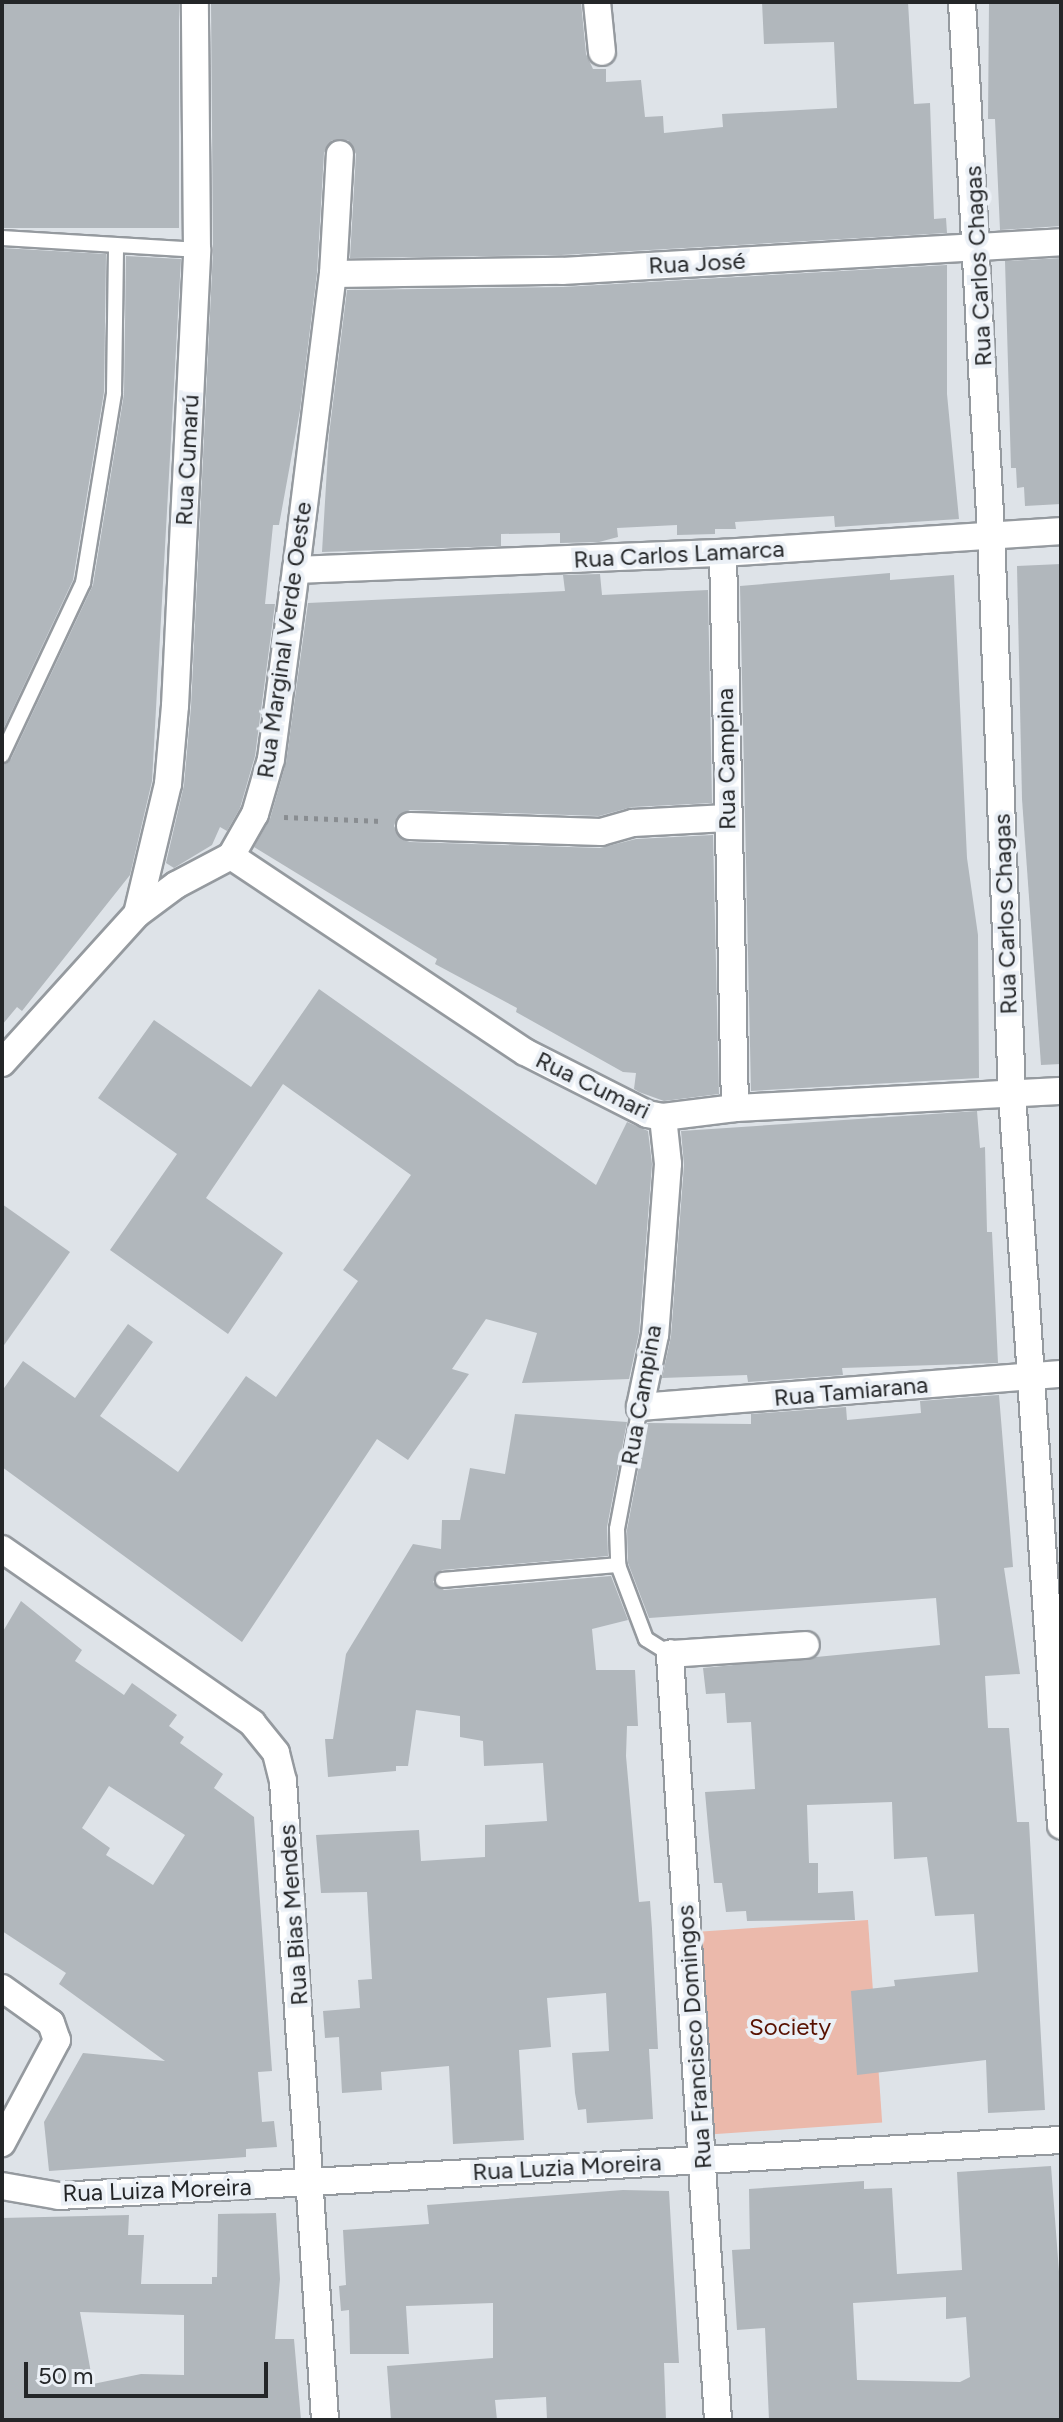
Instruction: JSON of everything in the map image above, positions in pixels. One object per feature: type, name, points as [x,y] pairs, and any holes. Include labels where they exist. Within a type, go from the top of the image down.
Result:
[{"type":"street","name":"Rua Cumarú","points":[[137,914],[168,784],[173,722],[197,250],[195,2]]},
{"type":"street","points":[[597,2],[602,52]]},
{"type":"street","name":"Rua Carlos Chagas","points":[[962,2],[991,533],[1012,1094],[1034,1376],[1061,1825]]},
{"type":"street","name":"Rua Marginal Verde Oeste","points":[[231,856],[255,814],[271,759],[333,274],[340,154]]},
{"type":"street","name":"Rua José","points":[[333,274],[562,271],[1061,242]]},
{"type":"street","name":"Rua Carlos Lamarca","points":[[296,570],[723,553],[991,533],[1061,531]]},
{"type":"street","name":"Rua Campina","points":[[723,553],[735,1108]]},
{"type":"street","points":[[410,826],[601,832],[633,823],[727,818]]},
{"type":"street","points":[[2,1063],[137,914],[176,885],[231,856]]},
{"type":"street","name":"Rua Cumari","points":[[231,856],[525,1052],[663,1117],[735,1108],[1061,1091]]},
{"type":"street","name":"Rua Campina","points":[[640,1407],[655,1335],[668,1164],[663,1117]]},
{"type":"street","name":"Rua Tamiarana","points":[[640,1407],[1061,1374]]},
{"type":"street","name":"Rua Bias Mendes","points":[[2,1549],[252,1723],[276,1753],[283,1781],[312,2183],[325,2420]]},
{"type":"street","points":[[670,1654],[806,1645]]},
{"type":"street","name":"Rua Francisco Domingos","points":[[670,1654],[718,2420]]},
{"type":"street","points":[[2,1988],[51,2023],[57,2040],[2,2143]]},
{"type":"street","name":"Rua Luzia Moreira","points":[[312,2183],[1061,2140]]},
{"type":"street","name":"Rua Luiza Moreira","points":[[2,2186],[59,2196],[312,2183]]},
{"type":"lane","points":[[2,238],[197,250]]},
{"type":"lane","points":[[2,755],[83,583],[114,393],[116,246]]},
{"type":"lane","name":"Rua Campina","points":[[640,1407],[617,1529],[618,1565],[646,1639],[670,1654]]},
{"type":"lane","points":[[443,1580],[618,1565]]},
{"type":"path","points":[[255,814],[410,826]]},
{"type":"green space","name":"Society","points":[[868,1920],[882,2123],[713,2134],[698,1932]]},
{"type":"building","points":[[2,2],[179,2],[179,228],[2,228]]},
{"type":"building","points":[[211,2],[581,2],[586,54],[593,69],[606,69],[606,82],[641,80],[645,117],[663,116],[664,133],[723,127],[722,114],[837,108],[834,42],[764,44],[762,2],[908,2],[914,104],[930,103],[934,219],[946,218],[947,233],[561,255],[350,258],[356,154],[348,140],[332,140],[324,153],[317,273],[300,410],[279,525],[273,525],[265,604],[275,604],[255,756],[240,808],[227,831],[220,827],[212,845],[174,868],[166,863],[184,785],[191,707],[213,251]]},
{"type":"building","points":[[989,2],[1061,2],[1061,226],[1000,230],[995,119],[988,119]]},
{"type":"building","points":[[2,248],[106,254],[104,392],[73,580],[2,732]]},
{"type":"building","points":[[126,256],[181,259],[152,781],[130,875],[22,1011],[17,1007],[2,1025],[2,765],[11,759],[93,585],[124,394]]},
{"type":"building","points":[[1061,258],[1061,504],[1025,506],[1024,487],[1017,488],[1016,468],[1011,468],[1005,261]]},
{"type":"building","points":[[947,265],[947,394],[959,519],[835,527],[834,516],[735,522],[736,529],[715,529],[715,534],[677,535],[677,525],[617,528],[618,537],[599,542],[560,543],[560,533],[501,534],[501,546],[322,552],[329,435],[347,290],[563,287]]},
{"type":"building","points":[[1061,564],[1061,1064],[1041,1065],[1022,799],[1017,566]]},
{"type":"building","points":[[890,573],[890,580],[954,575],[967,858],[978,935],[979,1078],[751,1091],[740,586]]},
{"type":"building","points":[[600,574],[602,595],[708,590],[712,803],[632,807],[599,816],[410,810],[397,817],[394,826],[401,839],[410,842],[600,848],[636,839],[713,835],[719,1094],[664,1101],[639,1092],[634,1089],[636,1073],[623,1072],[516,1012],[517,1008],[435,964],[437,959],[254,847],[270,819],[286,763],[308,603],[565,591],[563,575]]},
{"type":"building","points":[[319,989],[596,1185],[627,1122],[648,1131],[652,1164],[639,1333],[629,1379],[522,1383],[537,1333],[486,1319],[452,1369],[469,1374],[408,1460],[377,1439],[242,1642],[2,1467],[2,1391],[23,1361],[75,1398],[128,1324],[153,1342],[100,1416],[178,1472],[246,1376],[276,1397],[358,1281],[343,1270],[411,1175],[283,1084],[206,1198],[283,1253],[228,1334],[110,1250],[177,1154],[98,1098],[154,1020],[251,1087]]},
{"type":"building","points":[[977,1111],[980,1148],[985,1147],[987,1232],[992,1232],[998,1363],[842,1368],[843,1375],[748,1382],[747,1375],[662,1378],[671,1336],[684,1165],[681,1131]]},
{"type":"building","points":[[2,1204],[70,1252],[2,1348]]},
{"type":"building","points":[[999,1395],[1013,1567],[1004,1568],[1020,1674],[985,1676],[988,1728],[1009,1728],[1017,1822],[1029,1822],[1045,2110],[988,2113],[986,2060],[857,2075],[851,1991],[895,1986],[894,1980],[978,1972],[974,1914],[935,1916],[927,1857],[894,1859],[892,1802],[807,1805],[809,1863],[818,1863],[818,1893],[853,1891],[855,1920],[747,1921],[746,1911],[726,1912],[722,1883],[714,1883],[709,1837],[705,1792],[755,1789],[751,1722],[727,1723],[725,1693],[706,1694],[703,1668],[940,1645],[936,1598],[649,1618],[628,1563],[627,1530],[647,1423],[751,1424],[751,1414],[846,1407],[847,1420],[921,1413],[920,1401]]},
{"type":"building","points":[[515,1414],[627,1422],[607,1527],[608,1556],[442,1570],[433,1582],[444,1590],[611,1576],[628,1620],[592,1629],[596,1670],[635,1670],[638,1726],[627,1726],[626,1756],[639,1902],[650,1901],[658,2049],[649,2049],[653,2119],[587,2123],[586,2109],[578,2110],[572,2053],[609,2051],[606,1993],[547,1998],[551,2047],[519,2050],[524,2140],[453,2144],[449,2066],[381,2072],[382,2090],[342,2093],[339,2037],[325,2038],[323,2011],[360,2008],[358,1980],[372,1979],[367,1892],[321,1893],[316,1835],[419,1830],[421,1861],[485,1857],[485,1825],[547,1821],[543,1763],[484,1766],[483,1741],[460,1737],[460,1716],[416,1710],[408,1766],[396,1766],[396,1771],[328,1777],[325,1739],[333,1739],[346,1654],[413,1544],[441,1549],[442,1520],[460,1520],[470,1468],[505,1474]]},
{"type":"building","points":[[21,1601],[82,1650],[75,1661],[124,1695],[132,1683],[177,1715],[169,1726],[184,1737],[180,1743],[223,1774],[214,1788],[254,1817],[272,2071],[258,2072],[262,2122],[274,2121],[277,2147],[246,2149],[246,2157],[49,2171],[44,2122],[83,2053],[165,2061],[59,1984],[66,1973],[2,1931],[2,1633]],"holes":[[[109,1786],[185,1835],[153,1885],[106,1855],[110,1848],[82,1828]]]},
{"type":"building","points":[[1051,2166],[1061,2298],[1061,2420],[769,2420],[765,2328],[737,2330],[732,2250],[750,2249],[749,2189],[864,2181],[864,2189],[892,2188],[897,2274],[962,2270],[957,2172]],"holes":[[[946,2297],[946,2319],[966,2317],[970,2377],[960,2382],[857,2380],[853,2303]]]},
{"type":"building","points":[[623,2190],[669,2191],[679,2363],[664,2363],[666,2420],[547,2420],[546,2397],[495,2400],[497,2420],[391,2420],[387,2366],[493,2358],[493,2303],[406,2306],[409,2354],[350,2354],[349,2310],[341,2311],[339,2286],[346,2285],[343,2230],[429,2224],[427,2205]]},
{"type":"building","points":[[276,2213],[280,2279],[275,2339],[294,2339],[301,2420],[2,2420],[2,2218],[129,2215],[128,2235],[144,2235],[141,2284],[212,2284],[212,2277],[217,2277],[218,2214]],"holes":[[[80,2312],[184,2315],[184,2375],[141,2374],[93,2384]]]}]
